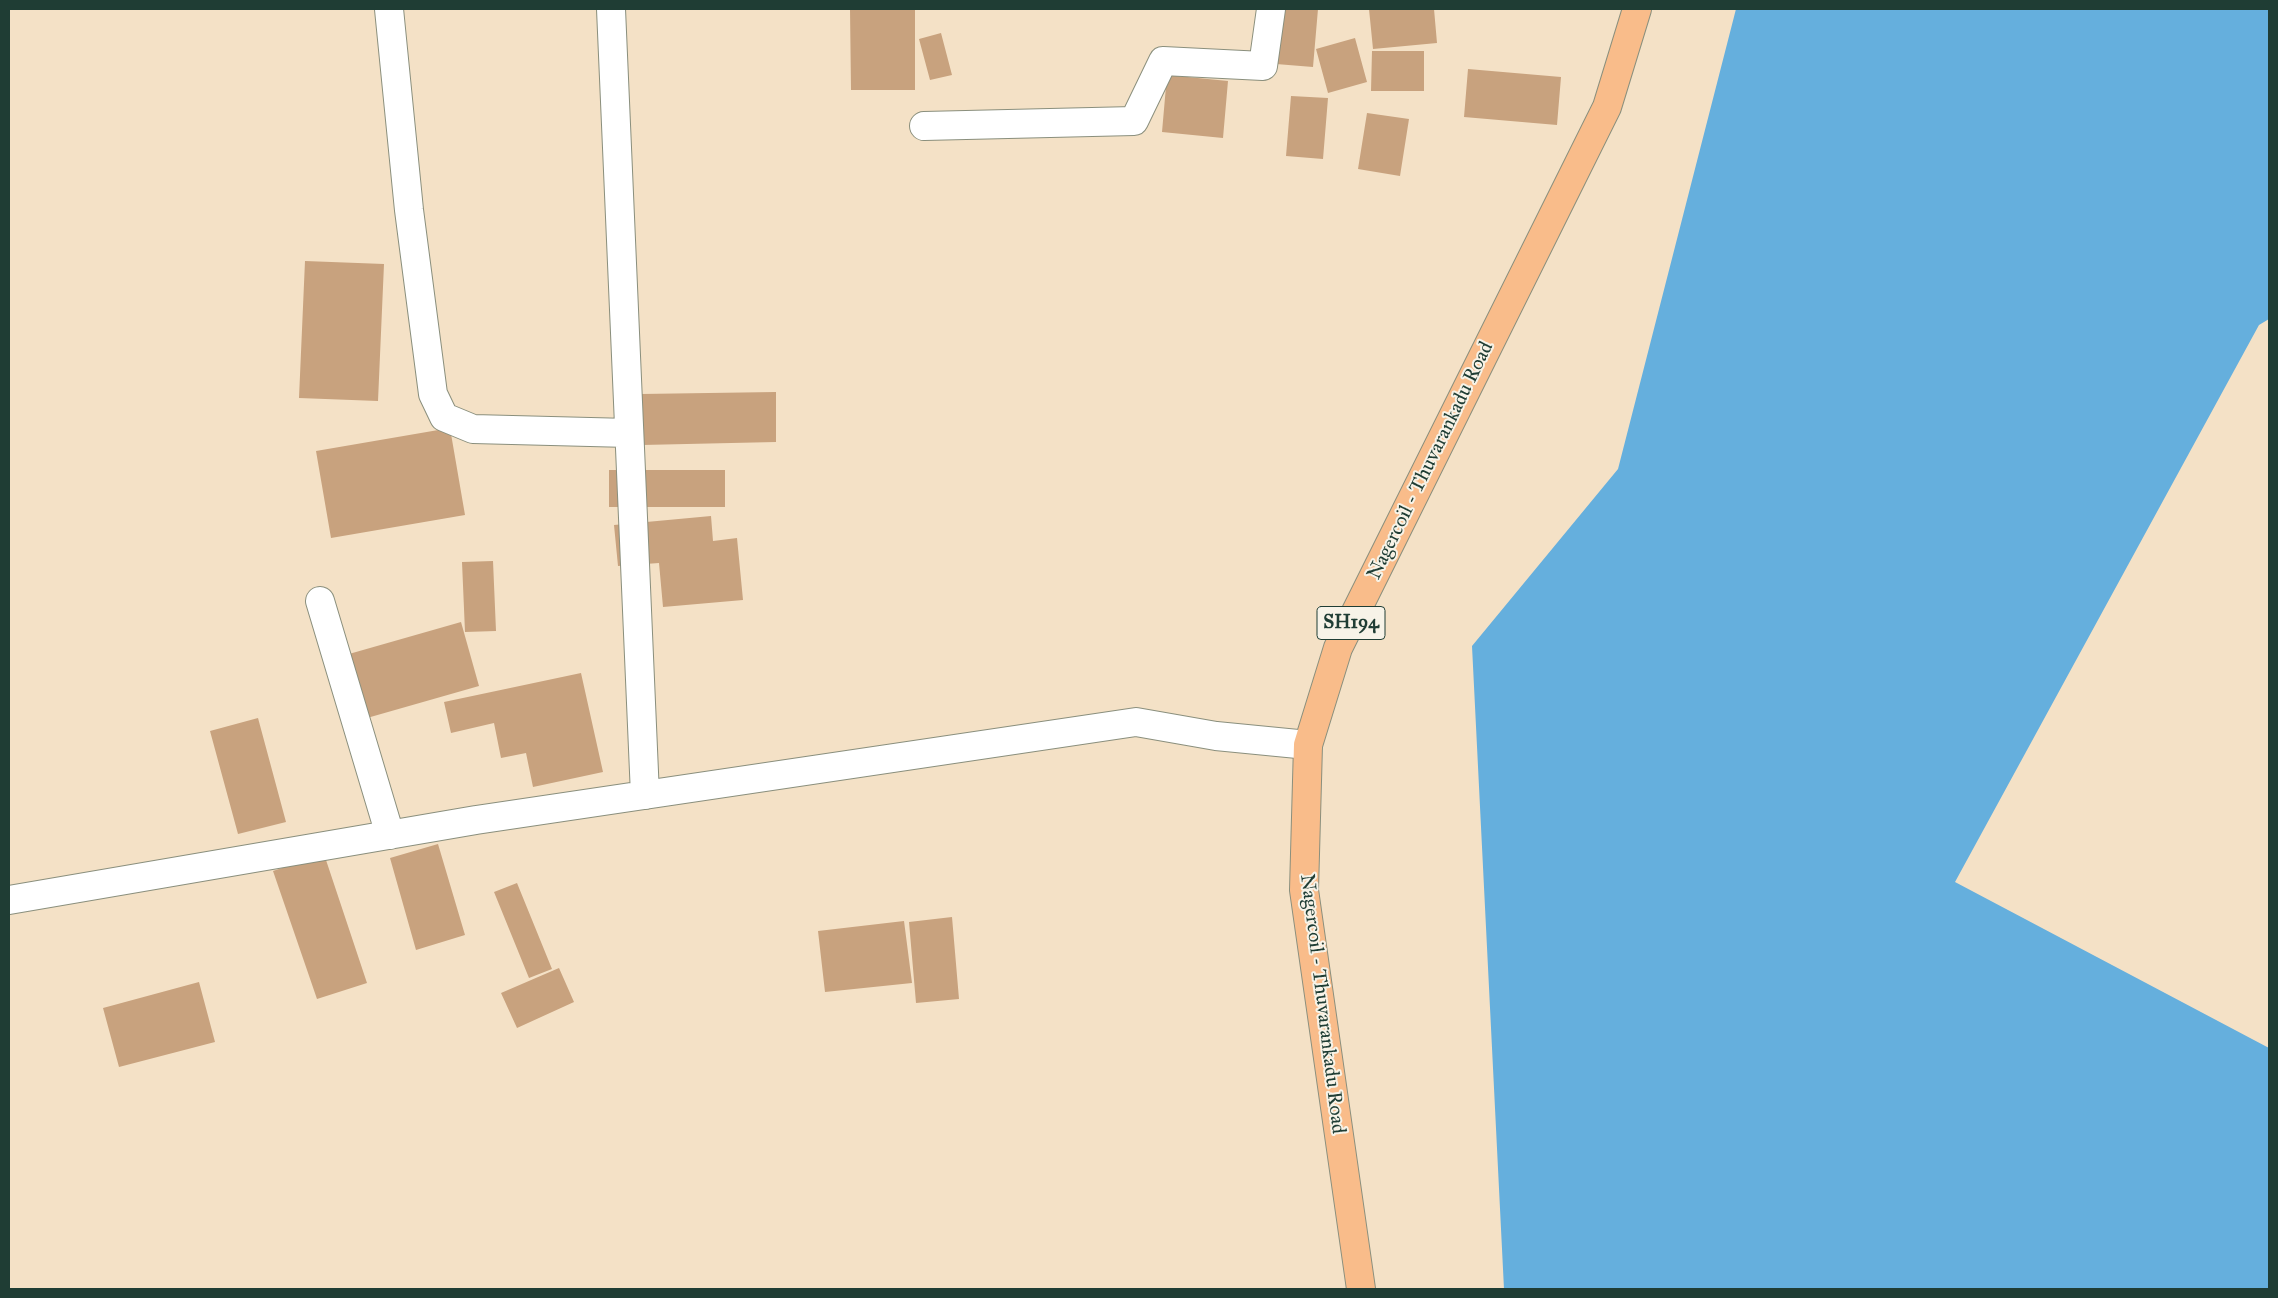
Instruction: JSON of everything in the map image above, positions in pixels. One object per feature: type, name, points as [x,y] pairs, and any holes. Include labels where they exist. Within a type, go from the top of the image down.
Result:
[{"type":"main road","name":"Nagercoil - Thuvarankadu Road","points":[[1361,1289],[1304,890],[1308,745],[1338,648],[1607,107],[1637,9]]},
{"type":"street","points":[[389,9],[409,210],[433,394],[444,416],[473,429],[629,432]]},
{"type":"street","points":[[611,9],[645,795]]},
{"type":"street","points":[[924,126],[1134,121],[1163,61],[1263,66],[1271,9]]},
{"type":"street","points":[[320,601],[390,835]]},
{"type":"street","points":[[9,900],[390,835],[1136,722],[1216,736],[1308,745]]},
{"type":"water","points":[[1736,9],[2269,9],[2269,319],[2259,325],[1955,882],[2269,1048],[2269,1289],[1504,1289],[1472,646],[1618,469]]},
{"type":"building","points":[[850,9],[915,9],[915,90],[851,90]]},
{"type":"building","points":[[1280,9],[1318,9],[1313,67],[1276,64]]},
{"type":"building","points":[[1369,9],[1434,9],[1437,43],[1373,49]]},
{"type":"building","points":[[941,33],[952,75],[930,80],[919,39]]},
{"type":"building","points":[[1355,38],[1367,82],[1328,93],[1316,49]]},
{"type":"building","points":[[1372,51],[1424,51],[1424,91],[1371,91]]},
{"type":"building","points":[[1468,69],[1561,77],[1557,125],[1464,117]]},
{"type":"building","points":[[1167,75],[1228,81],[1223,138],[1162,132]]},
{"type":"building","points":[[1291,96],[1328,98],[1323,159],[1286,156]]},
{"type":"building","points":[[1367,113],[1409,119],[1400,176],[1358,169]]},
{"type":"building","points":[[305,261],[384,264],[378,401],[299,398]]},
{"type":"building","points":[[776,392],[776,442],[642,445],[641,394]]},
{"type":"building","points":[[450,428],[465,515],[331,538],[316,451]]},
{"type":"building","points":[[609,470],[725,470],[725,507],[609,507]]},
{"type":"building","points":[[711,516],[713,541],[737,538],[743,600],[663,607],[659,563],[618,566],[614,525]]},
{"type":"building","points":[[493,561],[496,631],[465,632],[462,562]]},
{"type":"building","points":[[461,622],[479,686],[360,720],[342,656]]},
{"type":"building","points":[[581,673],[603,772],[533,787],[526,753],[501,758],[494,723],[451,733],[444,702]]},
{"type":"building","points":[[258,718],[286,822],[238,834],[210,731]]},
{"type":"building","points":[[438,844],[465,935],[416,950],[390,858]]},
{"type":"building","points":[[324,854],[367,983],[317,999],[273,871]]},
{"type":"building","points":[[517,883],[552,969],[529,978],[494,892]]},
{"type":"building","points":[[952,917],[959,999],[916,1003],[909,922]]},
{"type":"building","points":[[904,921],[912,983],[825,992],[818,931]]},
{"type":"building","points":[[559,968],[574,1002],[517,1028],[501,993]]},
{"type":"building","points":[[199,982],[215,1042],[119,1067],[103,1008]]}]
